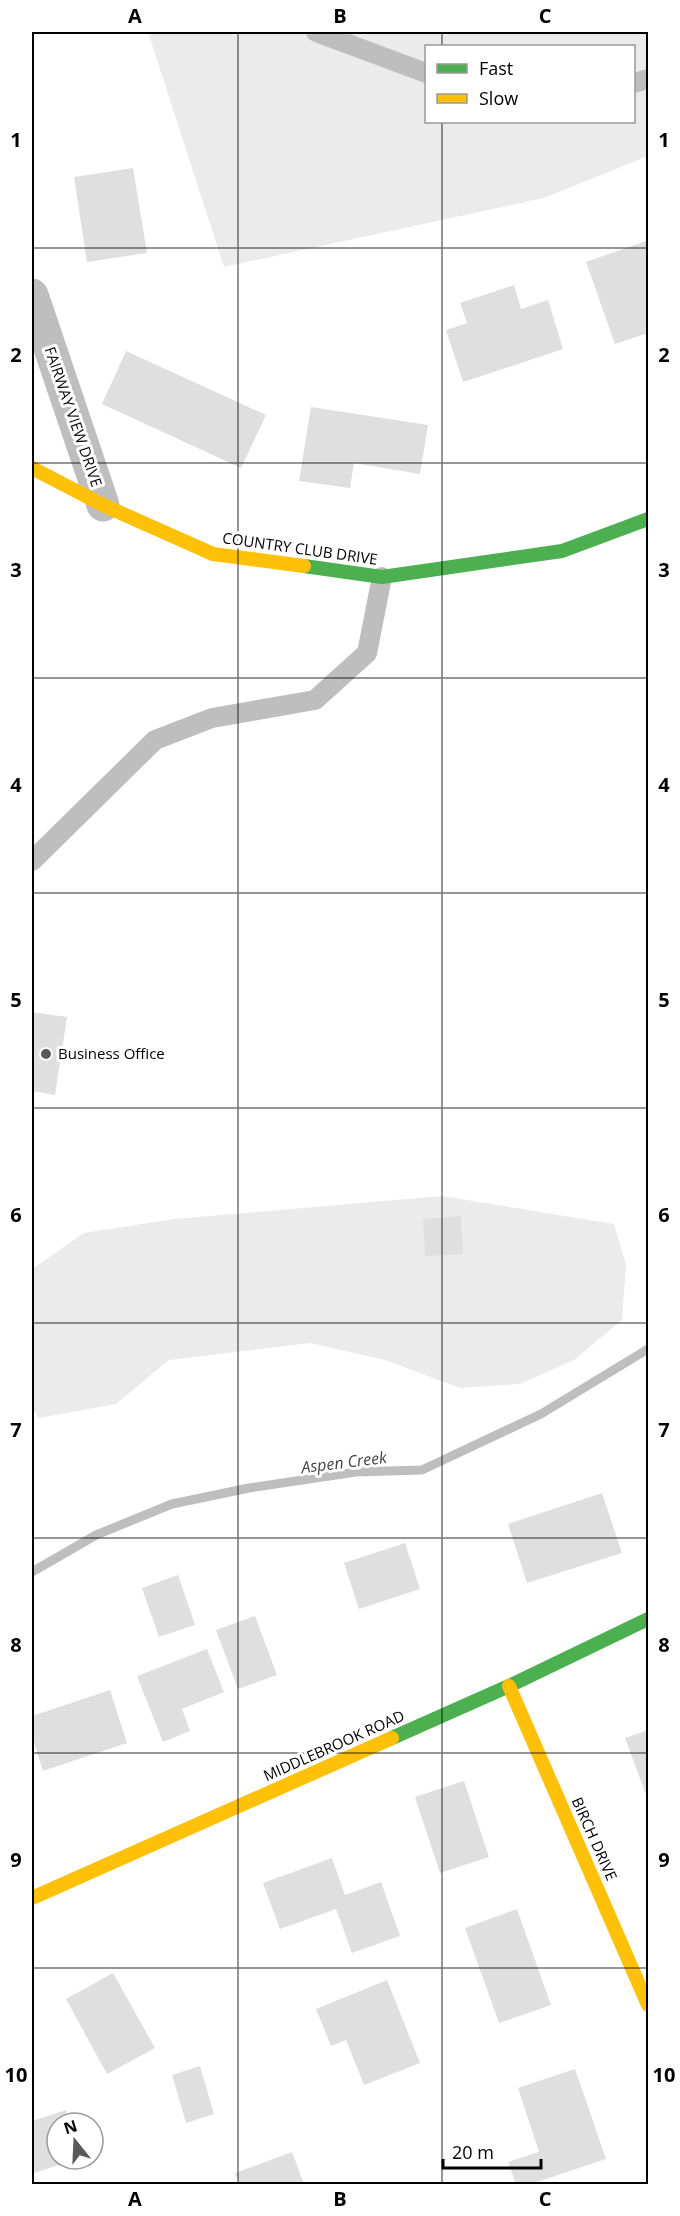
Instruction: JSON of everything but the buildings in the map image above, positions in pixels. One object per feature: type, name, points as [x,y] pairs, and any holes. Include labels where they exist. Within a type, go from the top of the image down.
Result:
[{"type":"street","name":"FAIRWAY VIEW DRIVE","points":[[32,295],[103,505]]},
{"type":"street","name":"COUNTRY CLUB DRIVE","points":[[32,468],[103,505],[213,554],[382,577],[561,551],[648,519]]},
{"type":"street","name":"MIDDLEBROOK ROAD","points":[[32,1898],[509,1686],[648,1619]]},
{"type":"street","name":"BIRCH DRIVE","points":[[509,1686],[648,2005]]},
{"type":"lane","points":[[316,32],[425,73]]},
{"type":"lane","points":[[32,861],[155,740],[212,718],[315,700],[367,653],[382,577]]},
{"type":"shaded area","points":[[148,32],[648,32],[648,156],[544,198],[224,267]]},
{"type":"shaded area","points":[[442,1196],[614,1224],[626,1265],[622,1320],[574,1360],[520,1384],[460,1388],[385,1360],[310,1343],[169,1360],[116,1404],[39,1418],[32,1408],[32,1269],[84,1233],[174,1219]]},
{"type":"waterway","name":"Aspen Creek","points":[[32,1572],[96,1535],[172,1504],[249,1488],[356,1472],[422,1470],[541,1414],[648,1349]]},
{"type":"traffic: fast","points":[[304,566],[382,577],[562,551],[648,519]]},
{"type":"traffic: fast","points":[[392,1738],[509,1686],[648,1619]]},
{"type":"traffic: slow","points":[[32,468],[103,505],[213,554],[304,566]]},
{"type":"traffic: slow","points":[[509,1686],[648,2005]]},
{"type":"traffic: slow","points":[[32,1898],[392,1738]]},
{"type":"place","name":"Business Office","points":[[46,1054]]}]
